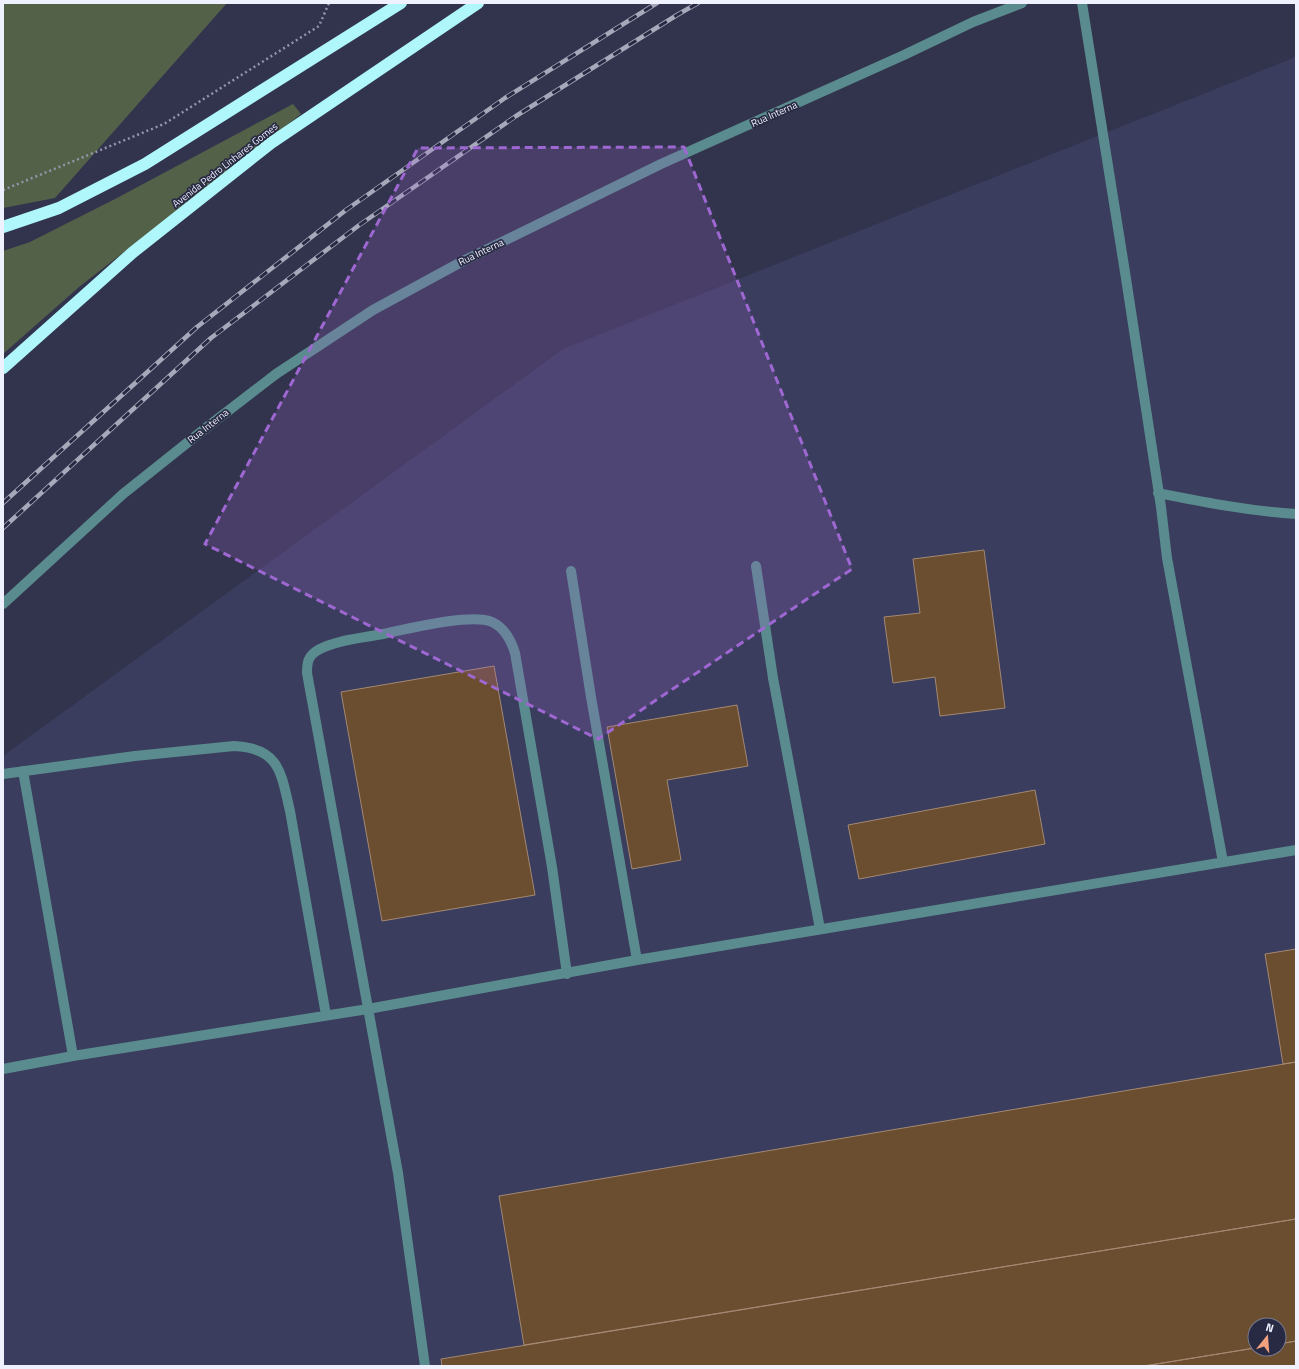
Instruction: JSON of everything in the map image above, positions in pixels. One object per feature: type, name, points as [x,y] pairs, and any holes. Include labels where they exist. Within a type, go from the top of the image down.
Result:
[{"type":"highway","points":[[3,227],[59,208],[145,164],[401,3]]},
{"type":"highway","name":"Avenida Pedro Linhares Gomes","points":[[3,368],[132,253],[271,143],[478,3]]},
{"type":"lane","name":"Rua Interna","points":[[3,604],[123,494],[196,435],[276,374],[373,310],[463,261],[661,164],[897,58],[973,22],[1022,3]]},
{"type":"lane","points":[[1082,3],[1125,272],[1167,558],[1222,862]]},
{"type":"lane","points":[[1158,493],[1238,508],[1296,514]]},
{"type":"lane","points":[[756,566],[773,678],[820,929]]},
{"type":"lane","points":[[571,571],[591,697],[637,960]]},
{"type":"lane","points":[[425,1366],[398,1173],[307,673],[307,662],[310,656],[327,646],[443,622],[478,619],[492,622],[508,635],[512,644],[552,867],[567,974]]},
{"type":"lane","points":[[3,774],[135,756],[234,746],[247,746],[270,756],[276,764],[282,778],[290,811],[326,1015]]},
{"type":"lane","points":[[23,771],[73,1056]]},
{"type":"lane","points":[[3,1069],[73,1056],[368,1009],[567,974],[637,960],[1296,850]]},
{"type":"path","points":[[3,190],[164,124],[319,26],[330,3]]},
{"type":"highlighted area","points":[[684,147],[852,569],[598,739],[205,544],[418,148]]},
{"type":"shaded area","points":[[1296,57],[1296,1366],[3,1366],[3,756],[563,349]]},
{"type":"green space","points":[[3,3],[227,3],[55,198],[3,208]]},
{"type":"green space","points":[[293,104],[301,114],[79,287],[3,354],[3,251],[30,242],[115,199]]},
{"type":"building","points":[[984,550],[1005,708],[940,716],[935,677],[893,683],[884,617],[920,613],[913,559]]},
{"type":"building","points":[[494,666],[535,895],[382,921],[341,692]]},
{"type":"building","points":[[737,705],[748,766],[667,780],[681,860],[632,869],[607,727]]},
{"type":"building","points":[[1035,790],[1045,844],[859,879],[848,825]]},
{"type":"building","points":[[1296,949],[1296,1062],[1283,1064],[1265,954]]},
{"type":"building","points":[[1296,1062],[1296,1219],[524,1345],[499,1196]]},
{"type":"building","points":[[1296,1219],[1296,1341],[1287,1343],[1287,1317],[1247,1317],[1247,1349],[1144,1366],[442,1366],[441,1359]]},
{"type":"building","points":[[1296,1341],[1296,1366],[1144,1366],[1247,1349],[1247,1357],[1287,1357],[1287,1343]]},
{"type":"railway","points":[[3,503],[197,327],[346,210],[505,98],[657,3]]},
{"type":"railway","points":[[3,528],[211,338],[358,226],[516,116],[698,3]]}]
